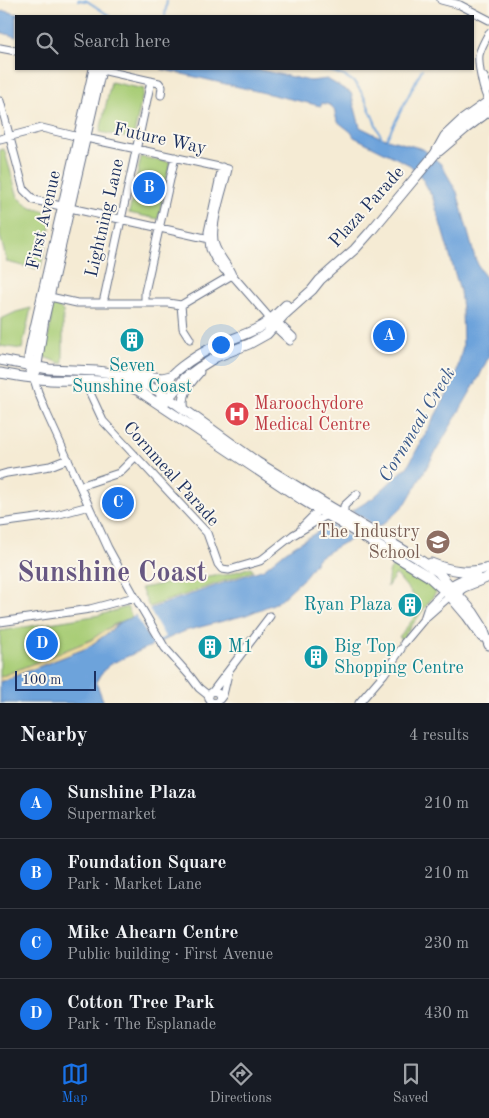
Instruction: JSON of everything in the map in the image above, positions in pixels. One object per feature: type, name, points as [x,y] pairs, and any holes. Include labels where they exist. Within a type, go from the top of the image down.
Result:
[{"type":"main road","name":"First Avenue","points":[[33,366],[38,354],[97,70]]},
{"type":"main road","name":"Plaza Parade","points":[[160,392],[164,384],[188,362],[210,349],[262,326],[312,290],[320,280],[363,240],[435,154],[445,136],[479,107],[489,101]]},
{"type":"main road","name":"Plaza Parade","points":[[435,154],[489,111]]},
{"type":"main road","name":"First Avenue","points":[[34,378],[31,344],[67,208]]},
{"type":"main road","name":"Plaza Parade","points":[[165,402],[189,375],[212,359],[261,338],[272,320]]},
{"type":"main road","points":[[184,410],[183,399],[187,387],[212,359]]},
{"type":"main road","points":[[0,360],[33,366],[133,373],[162,378],[173,375]]},
{"type":"main road","points":[[0,373],[34,378],[106,381],[126,385],[184,410],[330,515],[346,515],[438,572],[489,646]]},
{"type":"main road","points":[[112,373],[136,380],[160,392],[165,402],[363,537],[450,591]]},
{"type":"main road","points":[[390,542],[392,554]]},
{"type":"main road","points":[[417,558],[456,571],[472,572],[489,568]]},
{"type":"main road","points":[[450,591],[489,568]]},
{"type":"main road","points":[[450,591],[489,577]]},
{"type":"street","points":[[442,0],[460,5],[489,20]]},
{"type":"street","points":[[489,33],[480,55],[485,94],[489,101]]},
{"type":"street","points":[[0,48],[15,51]]},
{"type":"street","points":[[102,70],[160,83],[162,86],[161,95]]},
{"type":"street","points":[[481,70],[489,89]]},
{"type":"street","name":"Lightning Lane","points":[[103,303],[151,81]]},
{"type":"street","points":[[0,102],[26,194],[34,200],[67,208],[210,238],[210,249],[215,259],[291,339]]},
{"type":"street","name":"Future Way","points":[[0,139],[42,128],[225,168],[210,238]]},
{"type":"street","points":[[145,302],[145,292],[176,157]]},
{"type":"street","points":[[50,297],[77,303],[145,302],[181,305],[232,275]]},
{"type":"street","points":[[181,305],[183,328],[190,339]]},
{"type":"street","points":[[34,378],[39,396],[108,548],[135,597],[169,652],[198,687],[211,693]]},
{"type":"street","name":"Cornmeal Parade","points":[[84,380],[101,418],[207,533],[218,564],[224,569],[230,570],[260,561],[294,534],[330,515],[340,502],[355,496],[344,506],[346,515]]},
{"type":"street","points":[[80,486],[119,472],[135,457]]},
{"type":"street","points":[[0,476],[9,472],[50,466],[68,459]]},
{"type":"street","points":[[0,524],[52,516],[89,506]]},
{"type":"street","points":[[359,703],[384,674],[402,646],[450,591]]},
{"type":"street","points":[[0,622],[109,605],[135,597]]},
{"type":"street","points":[[229,670],[223,695],[219,701],[210,701],[211,693],[270,616]]},
{"type":"green space","points":[[111,82],[144,89],[133,139],[100,132]]},
{"type":"green space","points":[[4,149],[18,197],[31,208],[54,213],[40,270],[7,262],[0,236],[0,150]]},
{"type":"green space","points":[[141,157],[170,162],[158,219],[129,213]]},
{"type":"green space","points":[[54,303],[63,311],[63,364],[44,357],[51,323],[51,306]]},
{"type":"green space","points":[[31,308],[22,349],[0,346],[1,319]]},
{"type":"green space","points":[[399,565],[415,572],[437,591],[402,639],[399,637],[417,614],[419,604],[396,574],[387,587],[390,570],[392,567]]},
{"type":"green space","points":[[251,567],[253,571],[149,607],[141,588],[214,575],[226,575]]},
{"type":"green space","points":[[127,607],[132,617],[113,625],[91,640],[0,677],[0,631],[100,615]]},
{"type":"sand","points":[[119,623],[87,648],[0,682],[0,677],[91,640]]},
{"type":"water","points":[[4,11],[22,15],[15,15],[15,37],[0,32],[0,12]]},
{"type":"water","points":[[165,70],[260,70],[310,81],[327,79],[351,93],[360,127],[380,137],[423,149],[441,164],[457,192],[475,258],[481,271],[489,281],[489,356],[479,377],[406,503],[382,525],[343,543],[319,557],[304,578],[278,602],[246,615],[185,631],[110,664],[96,682],[104,703],[0,703],[0,682],[87,648],[119,623],[152,608],[264,569],[286,551],[373,498],[408,466],[455,379],[463,346],[460,291],[433,198],[422,178],[410,165],[354,137],[351,132],[337,121],[334,109],[330,105],[322,103],[321,106]]},
{"type":"pier","points":[[350,510],[380,528],[355,540],[328,523]]},
{"type":"pier","points":[[149,609],[165,637],[152,643],[135,614]]},
{"type":"waterway","points":[[78,0],[87,1],[108,15]]},
{"type":"waterway","points":[[165,15],[167,0]]},
{"type":"waterway","points":[[322,70],[343,76],[356,84],[382,138]]},
{"type":"waterway","points":[[386,140],[421,70]]},
{"type":"place","name":"Foundation Square","points":[[149,188]]},
{"type":"place","name":"Sunshine Plaza","points":[[389,336]]},
{"type":"place","name":"Seven Sunshine Coast","points":[[132,340]]},
{"type":"place","name":"Maroochydore Medical Centre","points":[[237,414]]},
{"type":"place","name":"Mike Ahearn Centre","points":[[118,503]]},
{"type":"place","name":"The Industry School","points":[[438,542]]},
{"type":"place","name":"Ryan Plaza","points":[[410,605]]},
{"type":"place","name":"Cotton Tree Park","points":[[42,644]]},
{"type":"place","name":"M1","points":[[210,647]]},
{"type":"place","name":"Big Top Shopping Centre","points":[[316,657]]},
{"type":"district","name":"Sunshine Coast","points":[[112,574]]},
{"type":"water label","name":"Cornmeal Creek","points":[[418,425]]}]
